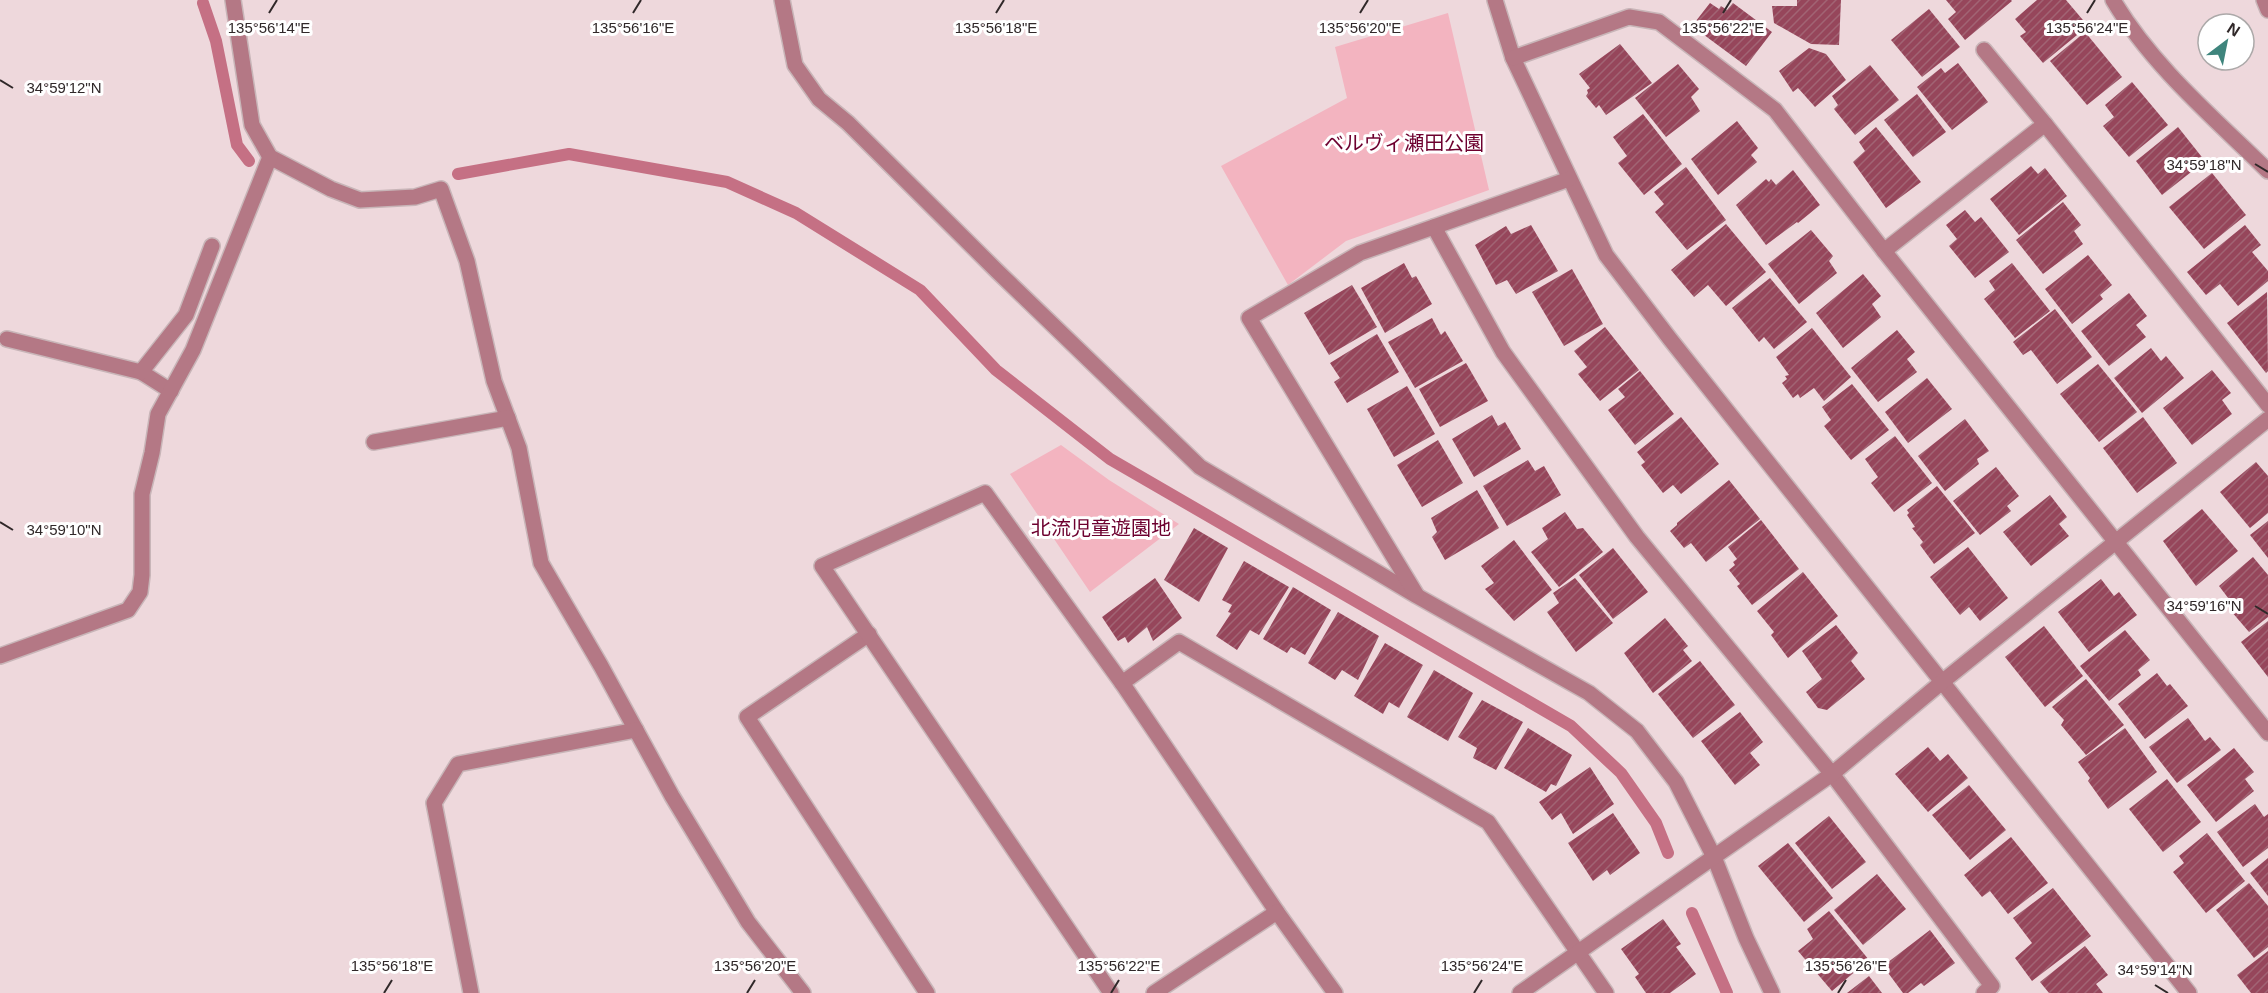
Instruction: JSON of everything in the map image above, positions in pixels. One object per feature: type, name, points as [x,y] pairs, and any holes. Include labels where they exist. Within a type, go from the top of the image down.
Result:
[{"type":"street","points":[[233,0],[252,125],[269,158],[331,189],[360,200],[415,197],[441,189],[467,261],[494,381],[519,448],[542,563],[672,795],[748,922],[803,993]]},
{"type":"street","points":[[782,0],[795,65],[819,99],[848,123],[1200,467],[1417,596],[1589,693],[1637,731],[1676,782],[1714,857],[1746,938],[1772,993]]},
{"type":"street","points":[[1495,0],[1513,58],[1606,255],[1670,339],[2189,993]]},
{"type":"street","points":[[2113,0],[2128,25],[2187,92],[2268,171]]},
{"type":"street","points":[[2264,0],[2268,10]]},
{"type":"street","points":[[1513,58],[1629,16],[1659,22],[1775,110],[1884,251],[2268,733]]},
{"type":"street","points":[[1984,50],[2268,405]]},
{"type":"street","points":[[1884,251],[2044,124]]},
{"type":"street","points":[[0,656],[129,610],[140,592],[142,494],[158,414],[192,350],[269,158]]},
{"type":"street","points":[[1417,596],[1249,318],[1360,253],[1569,179]]},
{"type":"street","points":[[1434,227],[1503,352],[1637,537],[1832,774],[1992,986],[1984,993]]},
{"type":"street","points":[[141,372],[186,315],[212,246]]},
{"type":"street","points":[[7,339],[141,372],[171,391]]},
{"type":"street","points":[[374,442],[508,418]]},
{"type":"street","points":[[1520,993],[1832,774],[1942,681],[2268,419]]},
{"type":"street","points":[[1111,993],[822,566],[985,493],[1122,683],[1277,912],[1335,993]]},
{"type":"street","points":[[869,634],[747,717],[927,993]]},
{"type":"street","points":[[1122,683],[1179,642],[1488,822],[1606,993]]},
{"type":"street","points":[[471,993],[434,803],[446,783],[458,764],[636,730]]},
{"type":"street","points":[[1154,993],[1277,912]]},
{"type":"green space","name":"ベルヴィ瀬田公園","points":[[1448,13],[1489,190],[1346,241],[1288,285],[1221,166],[1347,98],[1335,47]]},
{"type":"green space","name":"北流児童遊園地","points":[[1061,445],[1109,480],[1179,524],[1090,592],[1010,474]]},
{"type":"building","points":[[1797,0],[1841,0],[1839,45],[1811,44],[1774,23],[1772,6],[1797,6]]},
{"type":"building","points":[[1946,0],[2012,1],[1965,40],[1948,19],[1956,12]]},
{"type":"building","points":[[2037,0],[2066,0],[2088,26],[2043,63],[2020,36],[2026,32],[2015,19]]},
{"type":"building","points":[[1710,3],[1719,9],[1721,6],[1727,10],[1733,3],[1772,32],[1746,66],[1692,26]]},
{"type":"building","points":[[1929,9],[1960,47],[1922,77],[1891,40]]},
{"type":"building","points":[[2085,32],[2122,77],[2087,105],[2050,61]]},
{"type":"building","points":[[1620,44],[1652,83],[1606,115],[1599,105],[1596,108],[1586,96],[1590,88],[1579,74]]},
{"type":"building","points":[[1809,48],[1826,54],[1846,80],[1815,107],[1798,88],[1793,92],[1779,71]]},
{"type":"building","points":[[1958,63],[1988,102],[1952,130],[1917,87],[1941,68],[1945,73]]},
{"type":"building","points":[[1678,64],[1699,89],[1691,97],[1700,111],[1666,137],[1635,98]]},
{"type":"building","points":[[1870,65],[1899,100],[1855,135],[1834,109],[1838,105],[1832,96]]},
{"type":"building","points":[[2132,82],[2168,125],[2129,157],[2103,126],[2114,117],[2105,105]]},
{"type":"building","points":[[1917,94],[1946,132],[1913,157],[1884,120]]},
{"type":"building","points":[[1643,114],[1682,164],[1644,195],[1618,163],[1627,156],[1613,137]]},
{"type":"building","points":[[1737,121],[1758,148],[1751,155],[1757,162],[1718,195],[1691,159]]},
{"type":"building","points":[[1876,127],[1921,182],[1886,208],[1853,162],[1865,151],[1859,142]]},
{"type":"building","points":[[2178,127],[2205,161],[2162,195],[2136,161]]},
{"type":"building","points":[[2031,166],[2038,174],[2045,168],[2067,196],[2019,235],[1990,199]]},
{"type":"building","points":[[1686,167],[1726,220],[1687,250],[1655,212],[1664,204],[1654,192]]},
{"type":"building","points":[[1793,170],[1820,205],[1766,245],[1736,205],[1766,179],[1769,182],[1771,179],[1776,185]]},
{"type":"building","points":[[2212,173],[2246,215],[2204,249],[2169,207]]},
{"type":"building","points":[[2063,202],[2081,225],[2074,231],[2083,244],[2043,274],[2016,240]]},
{"type":"building","points":[[1965,210],[1975,222],[1981,217],[2009,252],[1975,278],[1949,246],[1957,239],[1946,225]]},
{"type":"building","points":[[1726,224],[1766,272],[1726,306],[1708,285],[1694,297],[1671,270]]},
{"type":"building","points":[[1531,225],[1558,271],[1516,294],[1507,280],[1496,285],[1475,245],[1506,226],[1511,234]]},
{"type":"building","points":[[2245,225],[2261,245],[2252,252],[2268,271],[2268,281],[2238,306],[2220,284],[2206,295],[2187,272]]},
{"type":"building","points":[[1811,230],[1833,256],[1829,261],[1837,273],[1799,304],[1768,264]]},
{"type":"building","points":[[2088,255],[2112,285],[2100,295],[2103,299],[2072,324],[2045,289]]},
{"type":"building","points":[[1404,263],[1412,278],[1416,276],[1432,304],[1385,333],[1361,288]]},
{"type":"building","points":[[2012,263],[2050,311],[2015,338],[1984,299],[1995,290],[1989,281]]},
{"type":"building","points":[[1572,269],[1603,324],[1564,346],[1532,292]]},
{"type":"building","points":[[1863,274],[1881,296],[1872,304],[1881,317],[1843,348],[1816,313]]},
{"type":"building","points":[[1770,278],[1807,322],[1774,349],[1764,337],[1759,342],[1732,308]]},
{"type":"building","points":[[1352,285],[1377,327],[1329,355],[1304,313]]},
{"type":"building","points":[[2267,292],[2268,371],[2266,373],[2227,323]]},
{"type":"building","points":[[2129,293],[2147,316],[2136,325],[2146,337],[2109,366],[2081,331]]},
{"type":"building","points":[[2055,309],[2092,357],[2057,384],[2031,350],[2023,355],[2013,342]]},
{"type":"building","points":[[1432,318],[1441,335],[1445,331],[1463,361],[1415,388],[1388,342]]},
{"type":"building","points":[[1605,327],[1639,370],[1600,401],[1578,374],[1587,367],[1574,351]]},
{"type":"building","points":[[1812,328],[1851,377],[1824,401],[1814,388],[1800,398],[1798,394],[1793,398],[1782,383],[1787,379],[1785,376],[1789,375],[1776,357]]},
{"type":"building","points":[[1897,330],[1915,352],[1907,359],[1917,372],[1878,402],[1851,368]]},
{"type":"building","points":[[1377,334],[1399,372],[1347,403],[1334,382],[1340,378],[1330,363]]},
{"type":"building","points":[[2151,348],[2161,361],[2166,356],[2184,378],[2142,413],[2114,378]]},
{"type":"building","points":[[1466,363],[1488,401],[1440,427],[1419,389]]},
{"type":"building","points":[[2098,364],[2137,412],[2099,442],[2060,394]]},
{"type":"building","points":[[2212,370],[2231,393],[2222,400],[2232,414],[2192,445],[2163,408]]},
{"type":"building","points":[[1640,371],[1674,414],[1635,445],[1608,410],[1625,397],[1618,389]]},
{"type":"building","points":[[1927,378],[1952,409],[1908,443],[1885,412]]},
{"type":"building","points":[[1852,384],[1889,430],[1851,460],[1824,426],[1831,420],[1822,407]]},
{"type":"building","points":[[1407,386],[1435,434],[1394,457],[1367,409]]},
{"type":"building","points":[[1492,415],[1498,426],[1505,422],[1521,449],[1474,477],[1452,439]]},
{"type":"building","points":[[1681,417],[1719,464],[1681,494],[1673,485],[1663,493],[1641,465],[1645,462],[1637,452]]},
{"type":"building","points":[[2143,417],[2177,463],[2137,493],[2103,448]]},
{"type":"building","points":[[1965,419],[1989,451],[1977,459],[1979,464],[1945,491],[1918,456]]},
{"type":"building","points":[[1895,436],[1932,483],[1894,512],[1871,483],[1878,477],[1865,459]]},
{"type":"building","points":[[1438,440],[1463,483],[1422,507],[1397,465]]},
{"type":"building","points":[[1528,460],[1535,471],[1544,466],[1561,495],[1507,526],[1483,486]]},
{"type":"building","points":[[2256,462],[2268,476],[2268,513],[2250,528],[2220,492]]},
{"type":"building","points":[[1996,467],[2019,496],[2007,506],[2011,511],[1980,535],[1953,501]]},
{"type":"building","points":[[1729,480],[1760,519],[1706,562],[1691,543],[1684,548],[1670,531]]},
{"type":"building","points":[[1937,486],[1975,533],[1934,564],[1920,545],[1923,542],[1912,528],[1915,527],[1907,515],[1909,513],[1907,510]]},
{"type":"building","points":[[1477,490],[1499,528],[1445,560],[1432,537],[1437,532],[1431,518]]},
{"type":"building","points":[[2050,495],[2067,517],[2059,524],[2069,536],[2031,566],[2003,532]]},
{"type":"building","points":[[2202,509],[2238,551],[2196,586],[2163,541]]},
{"type":"building","points":[[1565,512],[1577,529],[1583,528],[1603,552],[1559,587],[1531,552],[1548,539],[1542,528]]},
{"type":"building","points":[[1761,520],[1799,569],[1752,605],[1737,586],[1740,584],[1729,570],[1735,565],[1733,562],[1737,559],[1728,547]]},
{"type":"building","points":[[2268,521],[2268,558],[2250,535]]},
{"type":"building","points":[[1194,528],[1228,548],[1199,602],[1164,580]]},
{"type":"building","points":[[1514,540],[1552,590],[1514,621],[1485,589],[1494,583],[1481,566]]},
{"type":"building","points":[[1968,547],[2008,598],[1980,621],[1969,607],[1960,615],[1930,577]]},
{"type":"building","points":[[1613,548],[1648,592],[1613,619],[1579,575]]},
{"type":"building","points":[[2253,557],[2268,575],[2268,617],[2249,632],[2231,611],[2235,607],[2219,586]]},
{"type":"building","points":[[1244,561],[1289,587],[1259,635],[1250,630],[1237,650],[1216,636],[1231,613],[1228,612],[1232,605],[1222,600]]},
{"type":"building","points":[[1803,572],[1838,616],[1788,658],[1771,635],[1774,632],[1757,611]]},
{"type":"building","points":[[1155,578],[1182,618],[1153,641],[1147,627],[1128,643],[1125,637],[1118,641],[1102,617]]},
{"type":"building","points":[[1575,578],[1613,623],[1576,652],[1547,612],[1559,603],[1553,593]]},
{"type":"building","points":[[2101,579],[2114,596],[2119,592],[2137,615],[2089,652],[2058,612]]},
{"type":"building","points":[[1293,587],[1331,610],[1305,655],[1291,647],[1287,653],[1263,639]]},
{"type":"building","points":[[1338,612],[1379,636],[1358,680],[1342,670],[1335,680],[1308,663]]},
{"type":"building","points":[[1665,618],[1688,646],[1683,650],[1692,661],[1653,693],[1624,653]]},
{"type":"building","points":[[2268,621],[2268,677],[2241,642]]},
{"type":"building","points":[[1836,625],[1858,653],[1851,661],[1865,679],[1827,710],[1818,708],[1806,692],[1822,679],[1802,651]]},
{"type":"building","points":[[2044,626],[2083,676],[2045,707],[2005,657]]},
{"type":"building","points":[[2125,630],[2150,660],[2138,670],[2141,675],[2109,701],[2080,666]]},
{"type":"building","points":[[1385,643],[1423,665],[1399,708],[1389,702],[1383,714],[1354,696]]},
{"type":"building","points":[[1700,661],[1735,705],[1693,738],[1658,694]]},
{"type":"building","points":[[1434,670],[1473,693],[1448,741],[1407,717]]},
{"type":"building","points":[[2157,673],[2167,686],[2170,684],[2188,706],[2145,739],[2118,704]]},
{"type":"building","points":[[2086,679],[2124,725],[2086,755],[2061,725],[2064,720],[2052,707]]},
{"type":"building","points":[[1482,700],[1523,722],[1496,770],[1473,758],[1477,748],[1458,737]]},
{"type":"building","points":[[1740,712],[1763,742],[1750,753],[1760,765],[1735,785],[1701,741]]},
{"type":"building","points":[[2188,718],[2205,741],[2210,737],[2221,750],[2177,783],[2149,747]]},
{"type":"building","points":[[1528,728],[1572,755],[1556,786],[1551,784],[1546,792],[1504,768]]},
{"type":"building","points":[[2125,728],[2157,772],[2108,809],[2078,762]]},
{"type":"building","points":[[1928,747],[1940,761],[1948,754],[1968,778],[1928,812],[1895,774]]},
{"type":"building","points":[[2234,748],[2254,772],[2245,779],[2254,791],[2216,822],[2187,785]]},
{"type":"building","points":[[1590,767],[1614,804],[1573,834],[1561,813],[1552,820],[1539,802]]},
{"type":"building","points":[[2167,779],[2201,822],[2163,852],[2129,809]]},
{"type":"building","points":[[1969,785],[2006,830],[1970,860],[1932,815]]},
{"type":"building","points":[[2255,804],[2264,817],[2268,814],[2268,848],[2243,867],[2217,832]]},
{"type":"building","points":[[1613,813],[1640,853],[1610,875],[1607,870],[1593,881],[1568,843]]},
{"type":"building","points":[[1829,816],[1866,862],[1832,889],[1795,843]]},
{"type":"building","points":[[2207,833],[2245,881],[2206,913],[2173,872],[2184,863],[2179,856]]},
{"type":"building","points":[[2011,837],[2048,883],[2008,914],[1990,891],[1982,897],[1964,875]]},
{"type":"building","points":[[1788,843],[1833,898],[1804,922],[1758,866]]},
{"type":"building","points":[[2268,858],[2268,896],[2250,873]]},
{"type":"building","points":[[1877,874],[1906,909],[1863,945],[1834,910]]},
{"type":"building","points":[[2249,883],[2268,906],[2268,947],[2254,958],[2216,910]]},
{"type":"building","points":[[2053,888],[2091,936],[2032,981],[2015,958],[2032,943],[2013,918]]},
{"type":"building","points":[[1829,911],[1869,960],[1832,991],[1798,951],[1813,939],[1807,929]]},
{"type":"building","points":[[1663,919],[1681,944],[1676,947],[1696,974],[1670,993],[1646,993],[1635,977],[1639,974],[1621,949]]},
{"type":"building","points":[[1930,930],[1955,963],[1924,986],[1921,983],[1908,993],[1903,993],[1883,966]]},
{"type":"building","points":[[2085,946],[2108,975],[2096,984],[2103,993],[2049,993],[2040,982]]},
{"type":"building","points":[[2268,951],[2268,993],[2251,993],[2237,975]]},
{"type":"building","points":[[1869,976],[1882,993],[1847,993]]},
{"type":"waterway","points":[[203,3],[216,41],[237,145],[249,161]]},
{"type":"waterway","points":[[458,174],[569,154],[727,182],[796,213],[920,290],[996,370],[1110,459],[1571,726],[1621,773],[1656,823],[1668,853]]},
{"type":"waterway","points":[[1692,913],[1727,993]]}]
